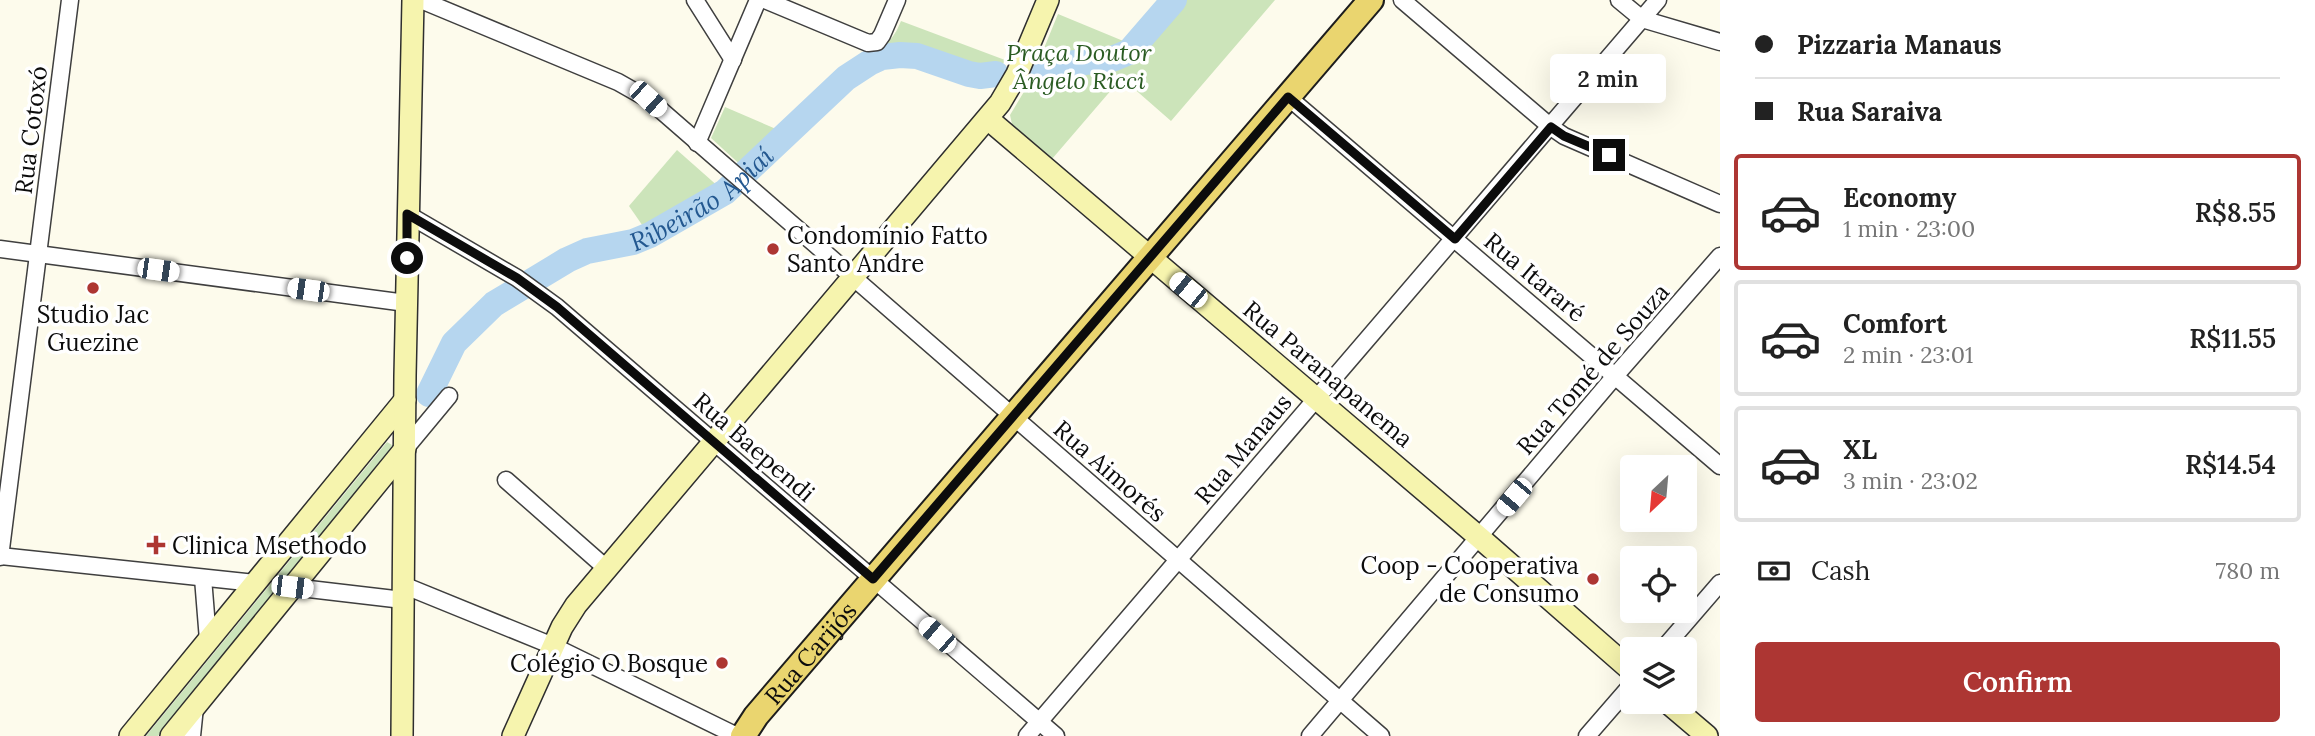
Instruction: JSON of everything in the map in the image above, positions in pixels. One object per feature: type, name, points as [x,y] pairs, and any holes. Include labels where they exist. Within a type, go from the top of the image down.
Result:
[{"type":"main road","name":"Rua Carijós","points":[[743,736],[756,716],[1371,0]]},
{"type":"street","name":"Rua Cotoxó","points":[[0,557],[70,0]]},
{"type":"street","points":[[402,736],[407,214],[413,0]]},
{"type":"street","name":"Rua Aimorés","points":[[421,0],[618,82],[648,99],[1381,736]]},
{"type":"street","points":[[695,0],[733,60]]},
{"type":"street","points":[[697,143],[758,0]]},
{"type":"street","points":[[765,0],[868,43],[877,42],[883,35],[897,0]]},
{"type":"street","points":[[513,736],[562,626],[576,605],[988,119],[1017,74],[1048,0]]},
{"type":"street","points":[[1402,0],[1564,136],[1720,204]]},
{"type":"street","points":[[1619,0],[1642,19],[1720,42]]},
{"type":"street","name":"Rua Manaus","points":[[1027,736],[1658,0]]},
{"type":"street","name":"Rua Itararé","points":[[1288,97],[1720,466]]},
{"type":"street","name":"Rua Paranapanema","points":[[988,119],[1317,398],[1620,661]]},
{"type":"street","name":"Rua Baependi","points":[[407,214],[517,278],[557,307],[1056,736]]},
{"type":"street","points":[[0,249],[406,303]]},
{"type":"street","name":"Rua Tomé de Souza","points":[[1310,736],[1720,256]]},
{"type":"street","points":[[171,736],[449,396]]},
{"type":"street","points":[[130,736],[405,400]]},
{"type":"street","points":[[506,480],[606,568]]},
{"type":"street","points":[[0,557],[255,583]]},
{"type":"street","points":[[203,578],[208,640]]},
{"type":"street","points":[[1673,637],[1720,583]]},
{"type":"street","points":[[292,587],[403,592],[553,646],[737,736]]},
{"type":"street","points":[[1587,736],[1620,698]]},
{"type":"street","points":[[192,736],[195,707]]},
{"type":"street","points":[[1681,714],[1707,736]]},
{"type":"green space","name":"Praça Doutor Ângelo Ricci","points":[[1180,0],[1275,0],[1171,121],[1131,86],[1119,81],[1052,159],[1012,124],[1010,115],[1031,80],[1058,14],[1133,45],[1123,58],[1133,58]]},
{"type":"green space","points":[[901,21],[1005,60],[993,83],[919,53],[862,55],[886,44]]},
{"type":"green space","points":[[725,107],[783,132],[745,169],[711,138]]},
{"type":"green space","points":[[677,150],[720,188],[647,232],[629,206]]},
{"type":"green space","points":[[387,442],[392,445],[391,448],[158,736],[146,736]]},
{"type":"waterway","name":"Ribeirão Apiaí","points":[[1040,67],[1112,59],[1129,52],[1174,0]]},
{"type":"waterway","name":"Ribeirão Apiaí","points":[[429,394],[454,343],[494,304],[567,260],[587,251],[633,242],[650,235],[725,192],[846,78],[869,63],[882,57],[917,56],[969,74],[996,74]]},
{"type":"place","name":"Condomínio Fatto Santo Andre","points":[[773,249]]},
{"type":"place","name":"Studio Jac Guezine","points":[[93,288]]},
{"type":"place","name":"Clinica Msethodo","points":[[156,545]]},
{"type":"place","name":"Coop - Cooperativa de Consumo","points":[[1593,579]]},
{"type":"place","name":"Colégio O Bosque","points":[[722,663]]},
{"type":"route","points":[[407,258],[407,214],[517,278],[557,307],[873,579],[1288,97],[1455,239],[1551,127],[1564,136],[1609,155]]}]
